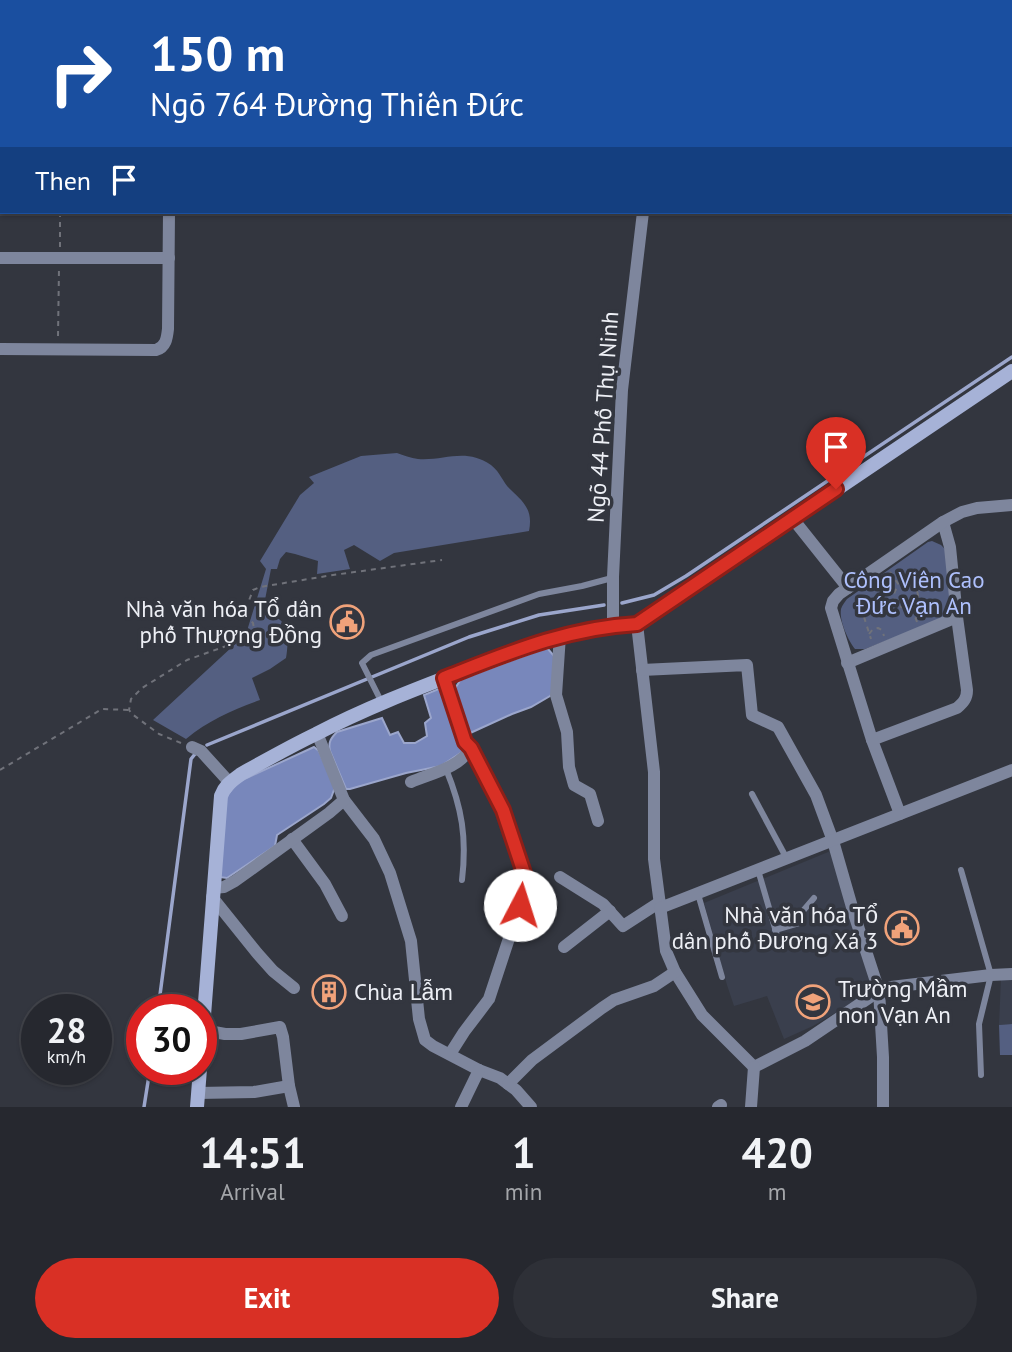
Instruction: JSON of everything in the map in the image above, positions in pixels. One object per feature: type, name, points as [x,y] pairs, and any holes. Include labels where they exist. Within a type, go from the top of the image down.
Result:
[{"type":"street","points":[[0,349],[159,350],[166,343],[168,329],[169,214]]},
{"type":"street","name":"Ngõ 44 Phố Thụ Ninh","points":[[613,625],[622,390],[643,214]]},
{"type":"street","points":[[0,258],[169,258]]},
{"type":"street","points":[[206,994],[221,796],[225,786],[241,774],[317,733],[444,678],[560,635],[613,625],[637,624],[1012,371]]},
{"type":"street","points":[[900,814],[847,663],[831,608],[833,601],[852,591],[943,522],[977,508],[1012,505]]},
{"type":"street","points":[[793,519],[852,591]]},
{"type":"street","points":[[872,740],[957,708],[967,696],[950,547],[943,522]]},
{"type":"street","points":[[847,663],[957,617]]},
{"type":"street","points":[[637,624],[654,772],[654,859],[666,951],[675,972],[702,1015],[754,1067],[751,1107]]},
{"type":"street","points":[[560,635],[556,695],[567,732],[569,767],[574,785],[590,794],[598,821]]},
{"type":"street","points":[[642,670],[747,665],[752,715],[778,727],[816,795],[833,841],[879,991],[883,1107]]},
{"type":"street","points":[[444,678],[465,742],[471,748],[503,810],[525,876],[520,905],[489,999],[450,1054]]},
{"type":"street","points":[[317,733],[344,800],[374,839],[390,873],[411,942],[419,1019],[425,1040],[479,1070],[500,1078],[516,1090],[531,1107]]},
{"type":"street","points":[[192,747],[201,751],[230,783]]},
{"type":"street","points":[[411,782],[460,761],[471,748]]},
{"type":"street","points":[[561,877],[603,904],[623,926],[660,905],[698,894],[1012,770]]},
{"type":"street","points":[[213,892],[235,881],[344,800]]},
{"type":"street","points":[[292,839],[326,884],[342,916]]},
{"type":"street","points":[[213,892],[257,953],[294,988]]},
{"type":"street","points":[[564,947],[610,911]]},
{"type":"street","points":[[508,1084],[531,1060],[602,1008],[614,1000],[654,986],[675,972]]},
{"type":"street","points":[[754,1067],[805,1041],[879,991],[891,987],[1012,974]]},
{"type":"street","points":[[217,1033],[241,1034],[280,1027],[295,1107]]},
{"type":"street","points":[[461,1107],[479,1070]]},
{"type":"street","points":[[198,1100],[289,1086]]},
{"type":"lane","points":[[382,703],[362,663],[371,655],[539,594],[613,577]]},
{"type":"lane","points":[[446,768],[454,788],[464,834],[462,880]]},
{"type":"lane","points":[[752,794],[787,859]]},
{"type":"lane","points":[[758,870],[781,949]]},
{"type":"lane","points":[[961,870],[990,975],[979,1024],[981,1075]]},
{"type":"lane","points":[[698,894],[722,977]]},
{"type":"lane","points":[[775,929],[799,923],[802,912],[814,898]]},
{"type":"path","points":[[60,214],[60,248]]},
{"type":"path","points":[[58,337],[60,268]]},
{"type":"path","points":[[129,710],[131,699],[142,688],[187,660],[248,636],[254,629],[246,616],[247,603],[253,590],[333,575],[442,560]]},
{"type":"path","points":[[889,570],[899,585]]},
{"type":"path","points":[[918,591],[947,581]]},
{"type":"path","points":[[908,583],[918,591],[918,599],[911,607],[901,607],[895,600],[895,590],[899,585],[908,583]]},
{"type":"path","points":[[852,591],[863,613],[873,644]]},
{"type":"path","points":[[863,613],[895,600]]},
{"type":"path","points":[[911,607],[918,626]]},
{"type":"path","points":[[869,634],[875,628],[880,629],[885,635],[883,640]]},
{"type":"path","points":[[0,770],[102,709],[129,710],[159,734],[192,747]]},
{"type":"shaded area","points":[[548,649],[555,657],[552,694],[531,707],[468,734],[455,692],[461,679]]},
{"type":"shaded area","points":[[444,689],[462,752],[441,766],[346,789],[330,751],[330,743],[335,734],[382,718],[390,735],[398,732],[404,743],[415,743],[427,736],[425,723],[431,718],[424,695]]},
{"type":"shaded area","points":[[314,747],[319,751],[335,787],[331,798],[277,835],[275,846],[227,878],[219,877],[225,798],[238,782]]},
{"type":"shaded area","points":[[833,850],[876,989],[813,1026],[784,1039],[767,996],[734,1006],[704,903]]},
{"type":"shaded area","points":[[1012,978],[1012,1024],[999,1025],[1001,979]]},
{"type":"green space","points":[[397,453],[418,459],[472,457],[491,465],[527,508],[530,518],[529,531],[394,553],[380,561],[354,545],[344,550],[350,569],[317,574],[318,561],[286,552],[277,569],[271,569],[263,610],[265,615],[277,618],[284,625],[286,658],[252,678],[260,700],[203,726],[186,739],[153,720],[246,634],[266,569],[260,561],[300,495],[314,483],[309,477],[361,456]]},
{"type":"green space","name":"Công Viên Cao Đức Vạn An","points":[[932,541],[946,550],[951,607],[949,613],[941,619],[865,649],[855,649],[847,636],[841,614],[847,599]]},
{"type":"green space","points":[[1012,1024],[1012,1055],[1000,1055],[999,1025]]},
{"type":"waterway","points":[[622,603],[654,595],[686,576],[1012,357]]},
{"type":"waterway","points":[[207,745],[469,637],[539,615],[604,605]]},
{"type":"waterway","points":[[160,994],[191,759],[195,754]]},
{"type":"waterway","points":[[144,1107],[147,1085]]},
{"type":"place","name":"Nhà văn hóa Tổ dân phố Thượng Đồng","points":[[347,622]]},
{"type":"place","name":"Nhà văn hóa Tổ dân phố Đương Xá 3","points":[[902,928]]},
{"type":"place","name":"Chùa Lẫm","points":[[329,992]]},
{"type":"place","name":"Trường Mầm non Vạn An","points":[[813,1002]]},
{"type":"route","points":[[520,905],[525,876],[503,810],[471,748],[465,742],[444,678],[560,635],[613,625],[637,624],[836,489]]}]
